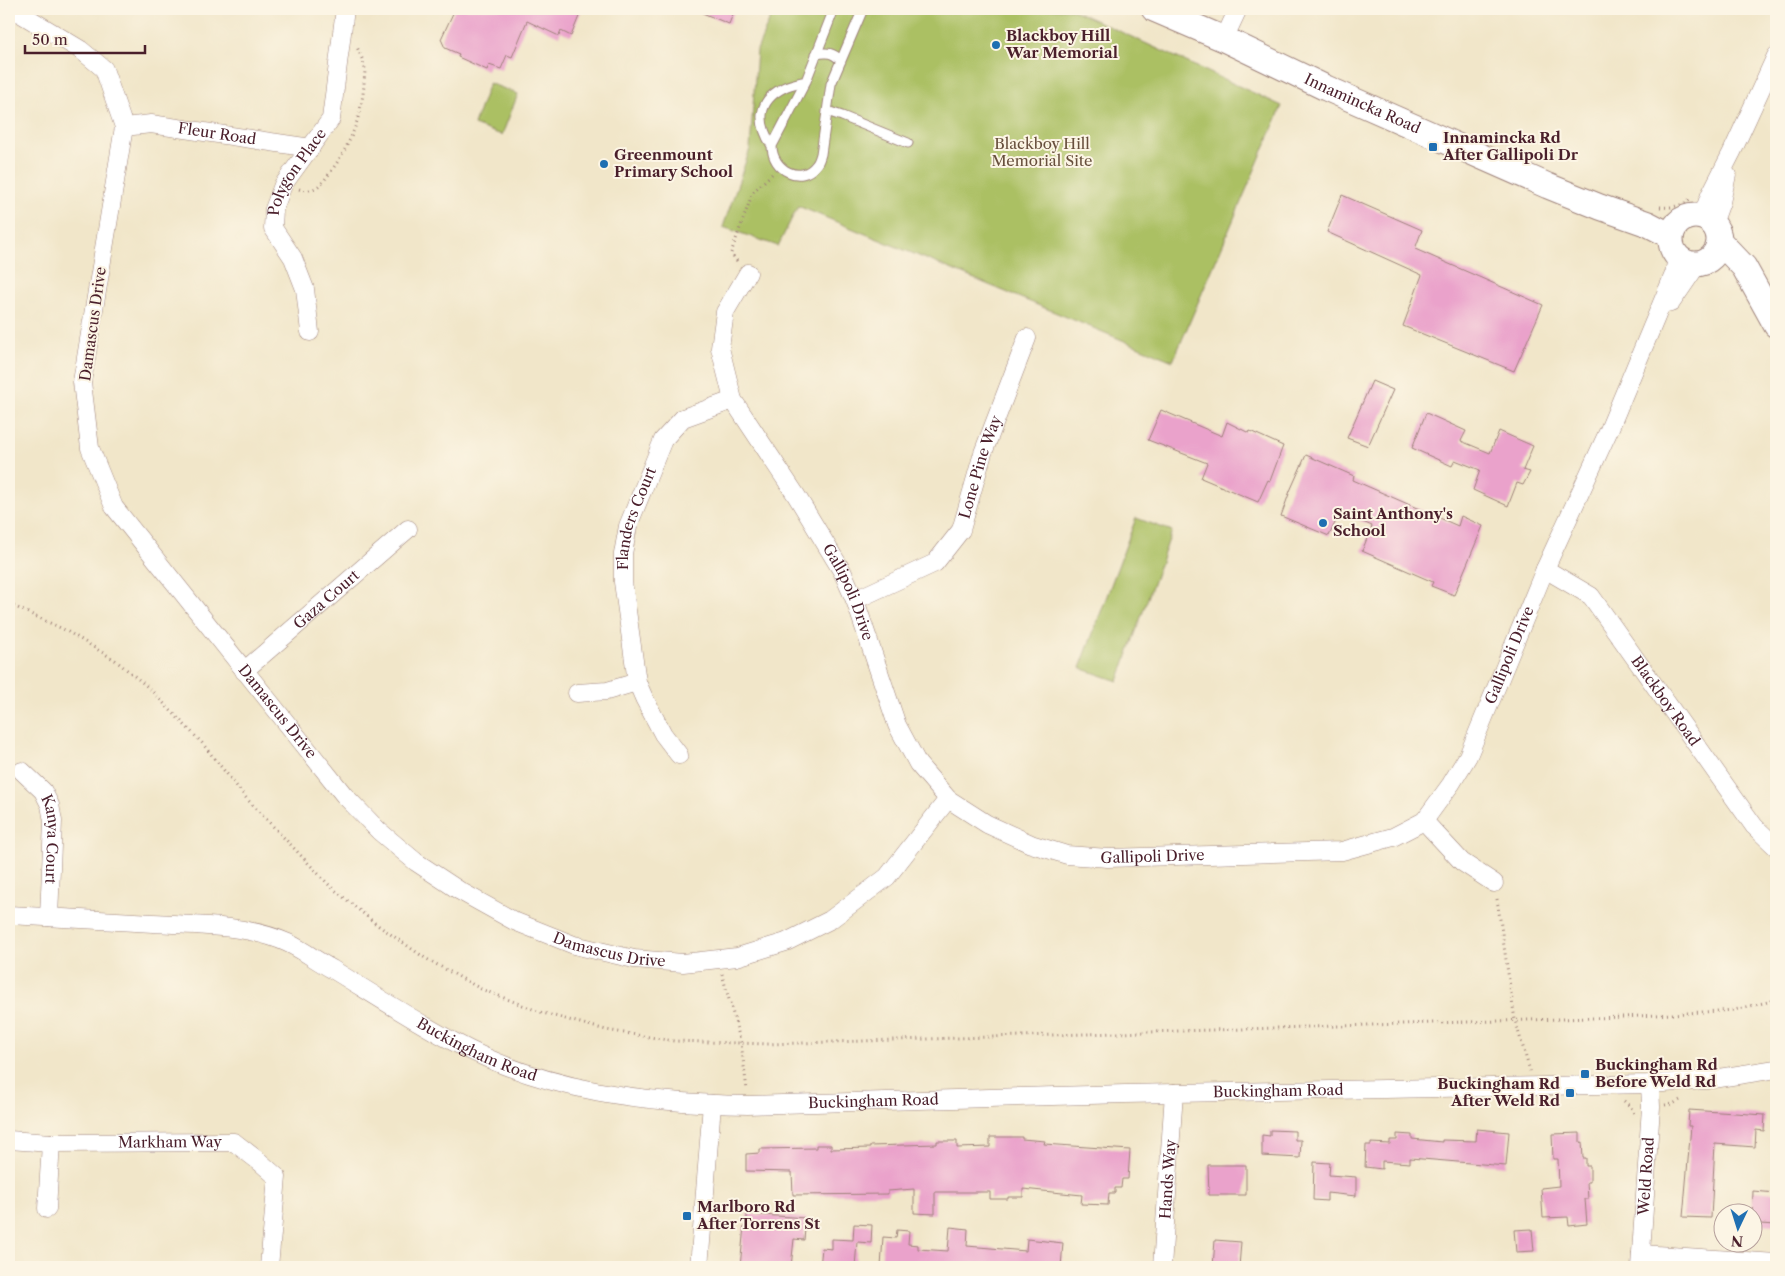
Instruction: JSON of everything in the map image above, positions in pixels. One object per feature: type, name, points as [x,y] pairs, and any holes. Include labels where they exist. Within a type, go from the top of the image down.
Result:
[{"type":"main road","name":"Innamincka Road","points":[[1154,9],[1335,92],[1600,208],[1696,241],[1730,272],[1773,318]]},
{"type":"street","name":"Damascus Drive","points":[[14,9],[81,50],[104,69],[124,127],[82,382],[90,448],[114,507],[344,795],[379,831],[416,862],[460,892],[514,921],[574,945],[634,959],[683,963],[737,957],[786,942],[830,920],[887,876],[948,799]]},
{"type":"street","name":"Polygon Place","points":[[310,332],[305,289],[293,258],[273,228],[274,209],[283,185],[331,119],[345,9]]},
{"type":"street","points":[[1224,40],[1238,9]]},
{"type":"street","name":"Gallipoli Drive","points":[[748,273],[725,312],[720,348],[733,400],[796,494],[842,571],[855,600],[897,724],[918,764],[948,799],[987,824],[1031,844],[1067,855],[1108,858],[1342,850],[1393,837],[1424,821],[1451,784],[1468,756],[1545,569],[1609,430],[1647,339],[1696,241],[1721,202],[1732,152],[1776,56]]},
{"type":"street","name":"Fleur Road","points":[[124,127],[151,124],[311,148]]},
{"type":"street","name":"Lone Pine Way","points":[[855,600],[935,563],[961,530],[983,454],[1027,338]]},
{"type":"street","name":"Flanders Court","points":[[679,755],[663,734],[637,682],[623,582],[623,554],[628,526],[663,440],[682,418],[733,400]]},
{"type":"street","name":"Gaza Court","points":[[244,671],[408,529]]},
{"type":"street","name":"Blackboy Road","points":[[1545,569],[1591,596],[1754,826],[1776,847]]},
{"type":"street","points":[[577,693],[607,691],[637,682]]},
{"type":"street","name":"Kanya Court","points":[[22,770],[43,791],[50,805],[53,821],[49,917]]},
{"type":"street","points":[[1424,821],[1462,862],[1494,883]]},
{"type":"street","name":"Buckingham Road","points":[[9,914],[199,925],[249,931],[288,943],[390,1006],[458,1044],[520,1072],[582,1090],[643,1099],[748,1105],[1174,1092],[1650,1084],[1706,1080],[1776,1069]]},
{"type":"street","name":"Weld Road","points":[[1640,1260],[1651,1107],[1650,1084]]},
{"type":"street","name":"Hands Way","points":[[1162,1267],[1174,1092]]},
{"type":"street","points":[[698,1267],[712,1104]]},
{"type":"street","name":"Markham Way","points":[[9,1140],[51,1143],[234,1142],[277,1177],[269,1267]]},
{"type":"street","points":[[47,1209],[51,1143]]},
{"type":"street","points":[[1640,1260],[1776,1263]]},
{"type":"lane","points":[[834,9],[806,81],[772,146],[772,155],[780,167],[791,173],[800,174],[809,171],[817,164],[821,154],[831,84],[863,9]]},
{"type":"lane","points":[[816,54],[836,54],[841,61]]},
{"type":"lane","points":[[772,146],[765,135],[761,123],[766,103],[784,87],[806,81]]},
{"type":"lane","points":[[826,111],[908,143]]},
{"type":"path","points":[[748,273],[731,253],[753,192],[780,167]]},
{"type":"path","points":[[9,604],[65,630],[115,660],[149,688],[202,743],[247,799],[330,886],[376,924],[425,958],[481,989],[543,1013],[597,1028],[674,1042],[768,1044],[1624,1017],[1734,1010],[1776,1000]]},
{"type":"path","points":[[729,971],[722,972],[742,1043],[748,1105]]},
{"type":"green space","name":"Blackboy Hill Memorial Site","points":[[774,9],[1071,9],[1282,106],[1173,361],[798,206],[778,246],[723,227],[750,149],[757,50]]},
{"type":"green space","points":[[489,83],[518,94],[502,135],[474,125]]},
{"type":"green space","points":[[1136,518],[1172,531],[1118,681],[1080,668]]},
{"type":"building","points":[[455,9],[582,9],[571,36],[561,31],[559,36],[527,21],[512,57],[507,55],[501,69],[489,65],[487,70],[458,57],[459,54],[445,48],[441,39]]},
{"type":"building","points":[[693,9],[735,9],[729,24]]},
{"type":"building","points":[[1342,195],[1422,230],[1415,249],[1543,305],[1514,371],[1403,326],[1422,275],[1327,232]]},
{"type":"building","points":[[1372,381],[1393,390],[1368,446],[1347,438]]},
{"type":"building","points":[[1161,410],[1222,436],[1227,422],[1283,446],[1270,481],[1268,480],[1258,502],[1201,478],[1207,463],[1148,440]]},
{"type":"building","points":[[1426,413],[1466,431],[1461,441],[1490,453],[1499,431],[1533,446],[1523,470],[1530,472],[1523,485],[1517,483],[1508,506],[1473,490],[1480,470],[1455,460],[1452,466],[1412,448]]},
{"type":"building","points":[[1306,455],[1354,476],[1353,480],[1458,526],[1461,516],[1483,526],[1454,595],[1431,586],[1433,582],[1362,551],[1372,526],[1340,512],[1329,536],[1281,516]]},
{"type":"building","points":[[1689,1110],[1765,1115],[1764,1131],[1756,1130],[1755,1147],[1715,1144],[1711,1218],[1683,1217],[1691,1126],[1688,1126]]},
{"type":"building","points":[[1477,1129],[1509,1132],[1506,1166],[1410,1158],[1410,1163],[1382,1161],[1382,1169],[1365,1167],[1366,1145],[1371,1145],[1371,1143],[1390,1144],[1390,1140],[1397,1140],[1397,1134],[1412,1135],[1412,1139],[1442,1142],[1442,1140],[1476,1141]]},
{"type":"building","points":[[1270,1130],[1295,1131],[1295,1140],[1301,1140],[1300,1158],[1262,1156],[1262,1135],[1270,1136]]},
{"type":"building","points":[[1580,1133],[1583,1158],[1586,1158],[1586,1166],[1590,1166],[1590,1182],[1587,1182],[1588,1199],[1585,1199],[1587,1224],[1569,1226],[1568,1217],[1543,1218],[1541,1188],[1559,1186],[1558,1159],[1553,1159],[1552,1134]]},
{"type":"building","points":[[990,1137],[1022,1137],[1022,1139],[1045,1141],[1044,1144],[1130,1150],[1128,1179],[1122,1179],[1121,1188],[1115,1188],[1115,1193],[1109,1193],[1108,1205],[1081,1204],[1082,1195],[1023,1189],[1023,1197],[1008,1197],[1008,1199],[990,1199],[990,1192],[935,1192],[935,1214],[914,1213],[914,1189],[888,1191],[888,1194],[793,1195],[792,1172],[746,1171],[746,1154],[760,1153],[760,1149],[816,1148],[816,1145],[831,1145],[831,1149],[870,1148],[870,1146],[937,1144],[937,1141],[957,1141],[957,1148],[990,1147]]},
{"type":"building","points":[[1314,1162],[1330,1163],[1329,1175],[1356,1177],[1356,1196],[1327,1193],[1327,1201],[1313,1200]]},
{"type":"building","points":[[1208,1165],[1246,1165],[1246,1195],[1209,1195]]},
{"type":"building","points":[[1753,1191],[1776,1193],[1776,1225],[1762,1224],[1762,1204],[1753,1204]]},
{"type":"building","points":[[747,1214],[806,1218],[804,1240],[794,1239],[791,1267],[740,1267],[744,1226],[747,1226]]},
{"type":"building","points":[[854,1224],[872,1225],[871,1243],[857,1242],[855,1267],[820,1267],[822,1248],[832,1249],[832,1239],[853,1240]]},
{"type":"building","points":[[950,1227],[968,1229],[967,1246],[1026,1251],[1027,1239],[1063,1243],[1061,1267],[881,1267],[883,1237],[896,1238],[897,1230],[909,1231],[908,1244],[918,1245],[918,1249],[948,1251]]},
{"type":"building","points":[[1532,1229],[1534,1251],[1516,1252],[1514,1230]]},
{"type":"building","points":[[1215,1240],[1241,1242],[1239,1267],[1213,1267]]},
{"type":"place","name":"Blackboy Hill War Memorial","points":[[996,45]]},
{"type":"place","name":"Innamincka Rd After Gallipoli Dr","points":[[1433,147]]},
{"type":"place","name":"Greenmount Primary School","points":[[604,164]]},
{"type":"place","name":"Saint Anthony's School","points":[[1323,523]]},
{"type":"place","name":"Buckingham Rd Before Weld Rd","points":[[1585,1074]]},
{"type":"place","name":"Buckingham Rd After Weld Rd","points":[[1570,1093]]},
{"type":"place","name":"Marlboro Rd After Torrens St","points":[[687,1216]]}]
